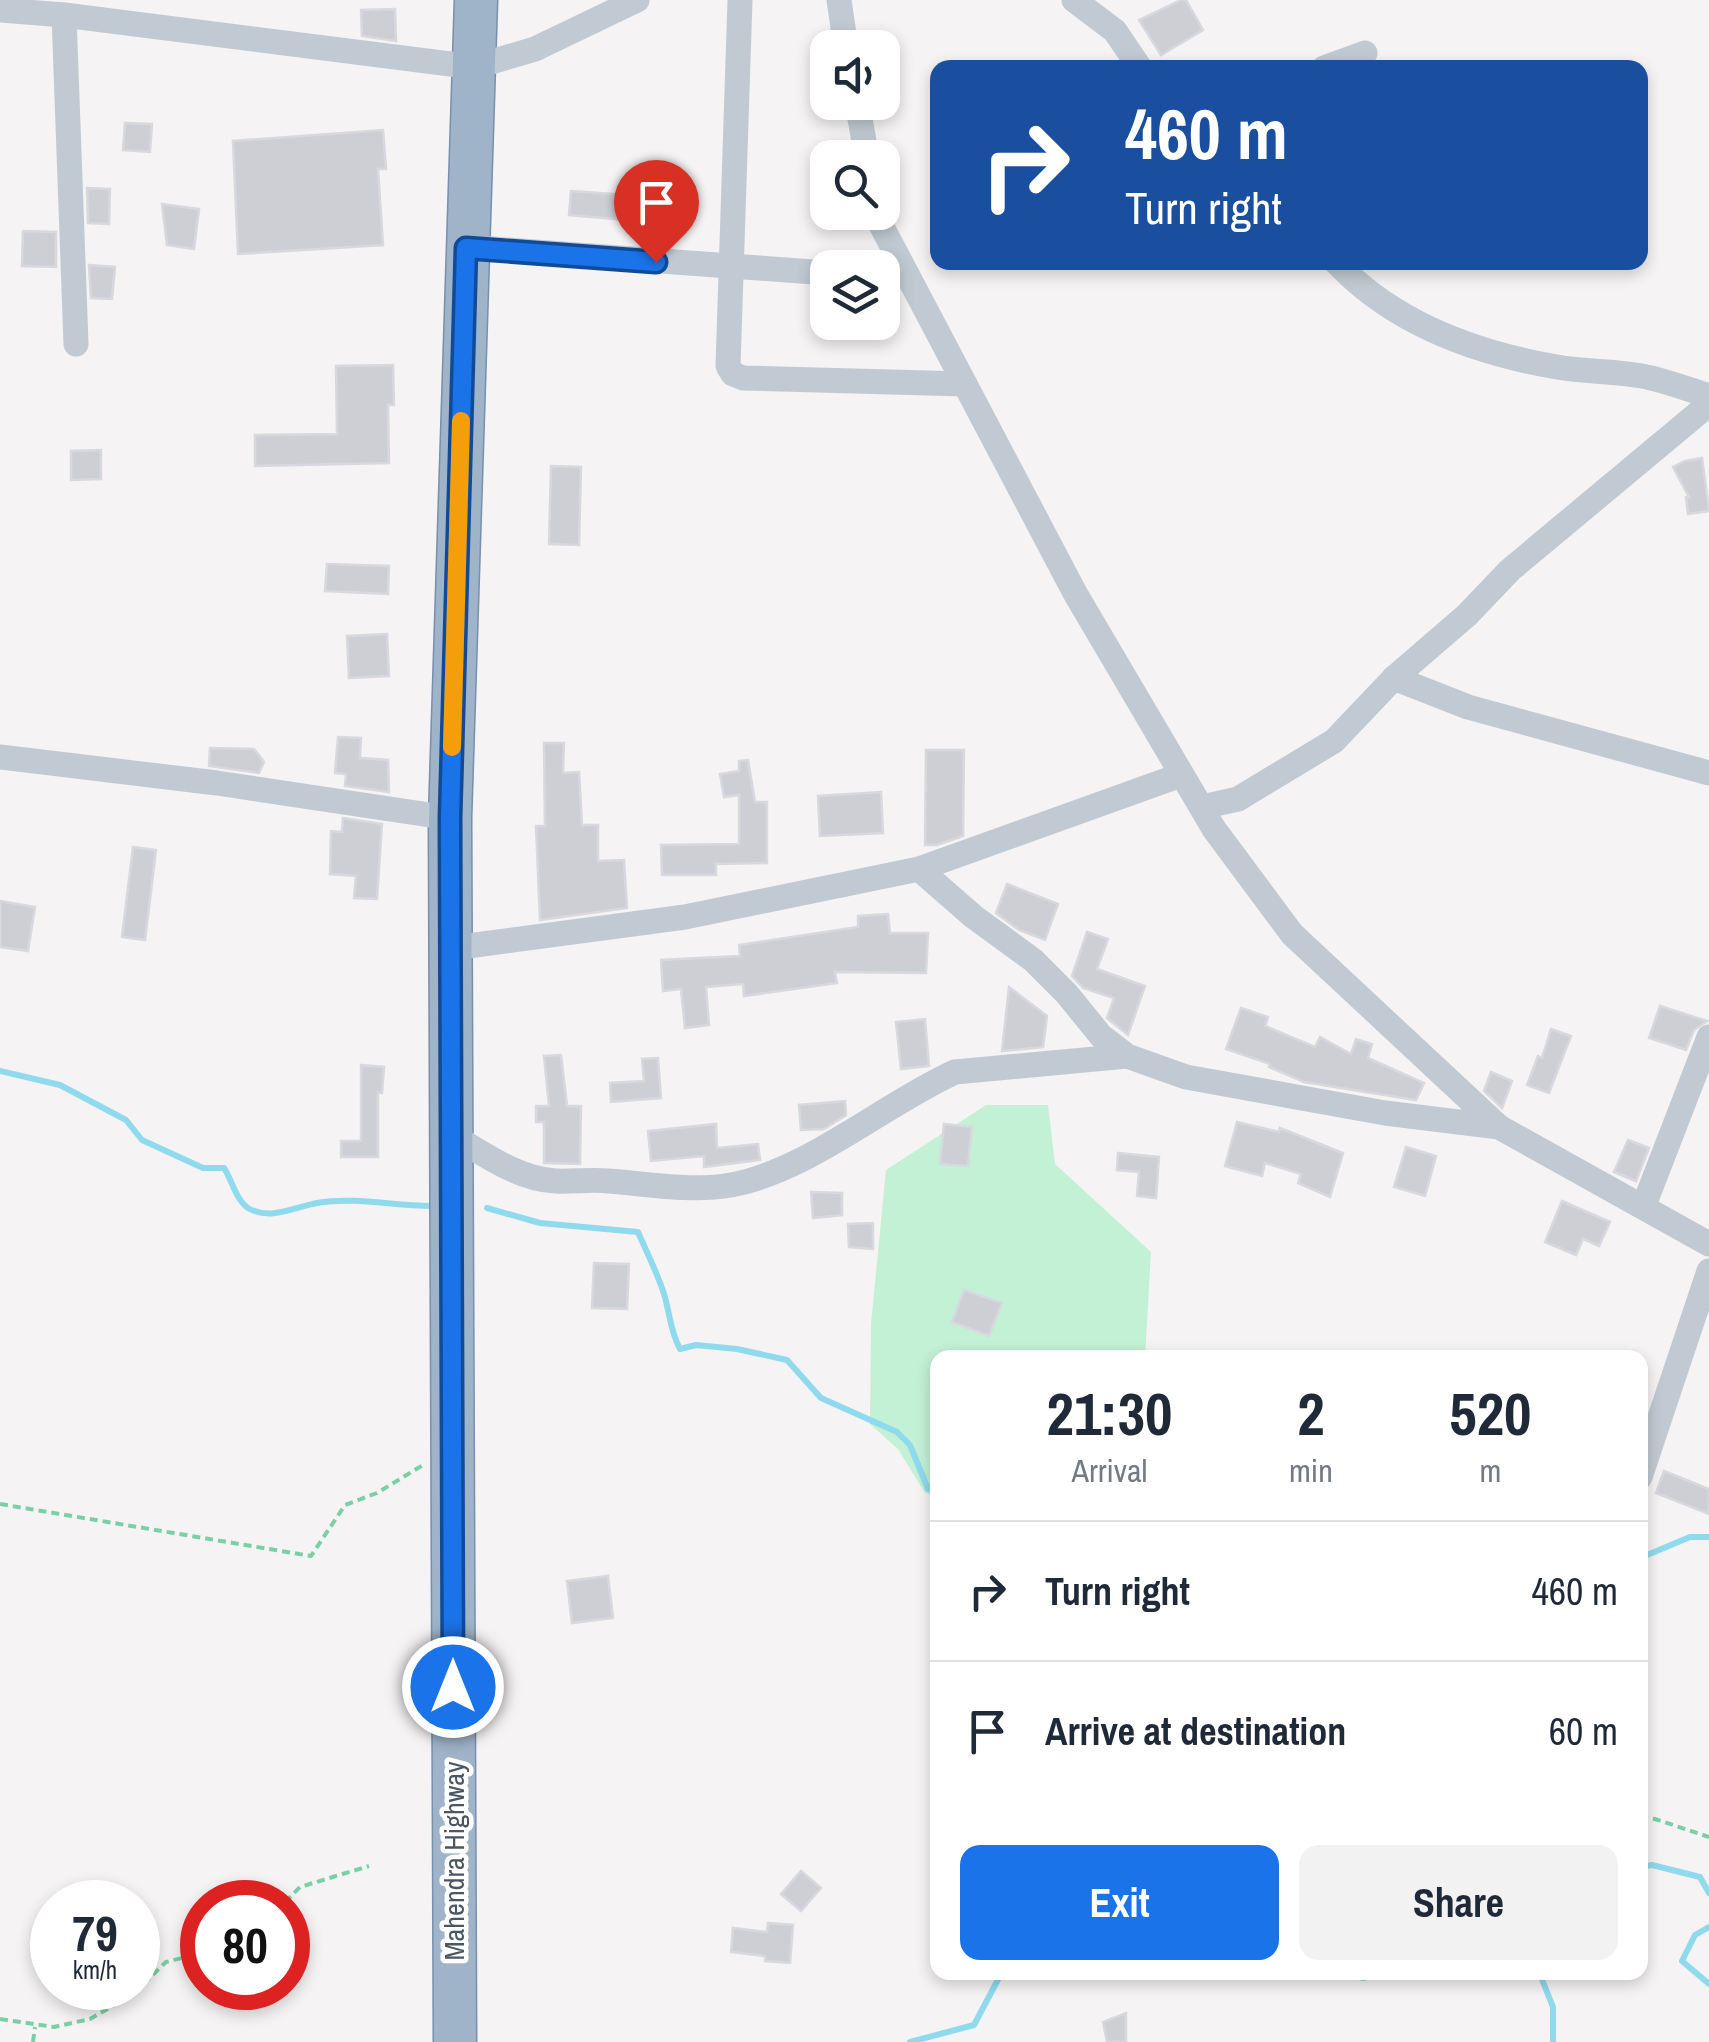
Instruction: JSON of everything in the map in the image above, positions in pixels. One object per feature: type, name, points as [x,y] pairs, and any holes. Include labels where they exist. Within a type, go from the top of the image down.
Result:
[{"type":"highway","name":"Mahendra Highway","points":[[455,2042],[450,818],[476,0]]},
{"type":"street","points":[[0,10],[474,67],[535,49],[637,0]]},
{"type":"street","points":[[740,0],[728,366],[733,374],[743,378],[964,384]]},
{"type":"street","points":[[839,0],[843,30]]},
{"type":"street","points":[[1074,0],[1115,31],[1135,60]]},
{"type":"street","points":[[64,15],[76,344]]},
{"type":"street","points":[[1346,60],[1365,53]]},
{"type":"street","points":[[884,230],[1075,593],[1231,854],[1292,934],[1500,1127],[1709,1244]]},
{"type":"street","points":[[466,248],[810,271]]},
{"type":"street","points":[[1345,270],[1389,307],[1478,350],[1558,368],[1643,376],[1709,396]]},
{"type":"street","points":[[900,277],[910,277]]},
{"type":"street","points":[[1202,807],[1238,799],[1334,740],[1510,570],[1709,404]]},
{"type":"street","points":[[1394,678],[1468,707],[1709,773]]},
{"type":"street","points":[[0,757],[217,783],[450,818]]},
{"type":"street","points":[[453,948],[685,917],[920,869],[1181,775]]},
{"type":"street","points":[[920,869],[974,917],[1033,960],[1101,1036],[1127,1056],[1186,1077],[1385,1113],[1500,1127]]},
{"type":"street","points":[[1644,1205],[1709,1036]]},
{"type":"street","points":[[452,1135],[519,1173],[552,1181],[602,1180],[703,1188],[731,1185],[833,1143],[955,1072],[1127,1056]]},
{"type":"street","points":[[1648,1453],[1709,1272]]},
{"type":"path","points":[[0,1504],[311,1556],[346,1505],[377,1493],[427,1462]]},
{"type":"path","points":[[1648,1818],[1709,1837]]},
{"type":"path","points":[[310,1884],[369,1866]]},
{"type":"path","points":[[0,2019],[54,2027],[90,2019],[132,1995],[166,1962],[180,1958]]},
{"type":"path","points":[[33,2042],[35,2025]]},
{"type":"green space","points":[[986,1105],[1048,1105],[1055,1164],[1151,1252],[1145,1350],[930,1350],[930,1494],[925,1493],[898,1449],[870,1424],[871,1324],[886,1170]]},
{"type":"building","points":[[1186,0],[1203,30],[1161,55],[1139,20]]},
{"type":"building","points":[[395,9],[396,41],[362,36],[361,10]]},
{"type":"building","points":[[125,123],[152,124],[150,152],[123,150]]},
{"type":"building","points":[[383,130],[386,169],[378,169],[383,245],[238,254],[233,141]]},
{"type":"building","points":[[87,188],[110,189],[109,224],[88,223]]},
{"type":"building","points":[[571,191],[627,195],[625,220],[569,215]]},
{"type":"building","points":[[162,204],[199,209],[194,249],[167,245]]},
{"type":"building","points":[[23,231],[56,232],[56,267],[22,266]]},
{"type":"building","points":[[89,265],[115,267],[112,299],[91,298]]},
{"type":"building","points":[[393,365],[394,405],[388,405],[389,463],[255,466],[255,435],[337,434],[336,366]]},
{"type":"building","points":[[101,450],[101,479],[71,480],[71,451]]},
{"type":"building","points":[[1702,458],[1709,511],[1688,514],[1689,497],[1673,467]]},
{"type":"building","points":[[551,466],[581,467],[579,545],[549,544]]},
{"type":"building","points":[[327,564],[389,566],[388,594],[325,591]]},
{"type":"building","points":[[387,634],[389,676],[349,678],[347,636]]},
{"type":"building","points":[[338,737],[361,738],[360,758],[388,760],[389,792],[345,786],[346,774],[335,773]]},
{"type":"building","points":[[544,743],[564,743],[563,773],[579,772],[582,825],[598,825],[598,861],[624,860],[627,908],[540,920],[536,826],[545,826]]},
{"type":"building","points":[[210,748],[254,749],[264,762],[259,773],[209,766]]},
{"type":"building","points":[[926,750],[964,750],[963,836],[937,845],[925,845]]},
{"type":"building","points":[[748,760],[755,802],[767,802],[767,863],[716,864],[716,875],[662,875],[661,845],[739,844],[739,795],[724,797],[720,774],[739,771],[739,761]]},
{"type":"building","points":[[881,792],[883,833],[820,836],[818,796]]},
{"type":"building","points":[[343,818],[382,824],[377,899],[354,898],[356,876],[330,874],[331,831],[342,832]]},
{"type":"building","points":[[133,847],[156,850],[145,940],[122,937]]},
{"type":"building","points":[[1007,884],[1058,904],[1045,940],[1019,930],[996,913]]},
{"type":"building","points":[[0,901],[35,907],[28,951],[0,947]]},
{"type":"building","points":[[888,914],[890,933],[928,933],[926,973],[835,972],[837,983],[744,996],[743,984],[706,987],[709,1025],[685,1028],[681,989],[663,991],[661,960],[740,956],[739,945],[858,927],[858,916]]},
{"type":"building","points":[[1087,932],[1108,939],[1097,969],[1145,986],[1128,1035],[1107,1018],[1114,998],[1083,988],[1072,976]]},
{"type":"building","points":[[1009,987],[1047,1016],[1043,1047],[1002,1051]]},
{"type":"building","points":[[1660,1006],[1707,1021],[1694,1030],[1686,1050],[1649,1038]]},
{"type":"building","points":[[1241,1008],[1268,1017],[1265,1026],[1315,1047],[1320,1037],[1351,1054],[1356,1039],[1372,1044],[1368,1058],[1424,1083],[1416,1100],[1304,1082],[1269,1067],[1270,1064],[1226,1049]]},
{"type":"building","points":[[925,1019],[929,1066],[901,1069],[896,1022]]},
{"type":"building","points":[[1551,1029],[1571,1036],[1549,1093],[1527,1085],[1538,1056],[1542,1058]]},
{"type":"building","points":[[561,1055],[567,1106],[581,1106],[580,1164],[544,1163],[544,1122],[536,1122],[536,1106],[549,1106],[544,1056]]},
{"type":"building","points":[[658,1058],[661,1098],[611,1102],[610,1083],[644,1081],[642,1059]]},
{"type":"building","points":[[361,1065],[384,1067],[382,1093],[378,1092],[378,1157],[341,1157],[341,1141],[361,1141]]},
{"type":"building","points":[[1491,1072],[1512,1081],[1502,1108],[1484,1091]]},
{"type":"building","points":[[845,1101],[846,1115],[824,1129],[801,1130],[799,1105]]},
{"type":"building","points":[[1237,1122],[1279,1132],[1280,1128],[1343,1153],[1330,1197],[1298,1183],[1301,1174],[1265,1163],[1262,1176],[1225,1166]]},
{"type":"building","points":[[716,1124],[717,1148],[758,1144],[760,1160],[704,1167],[704,1156],[651,1161],[648,1131]]},
{"type":"building","points":[[944,1124],[972,1127],[968,1166],[940,1164]]},
{"type":"building","points":[[1628,1140],[1649,1148],[1636,1181],[1614,1172]]},
{"type":"building","points":[[1406,1147],[1436,1156],[1425,1196],[1394,1187]]},
{"type":"building","points":[[1118,1153],[1159,1157],[1156,1198],[1137,1196],[1139,1172],[1117,1170]]},
{"type":"building","points":[[811,1192],[842,1193],[842,1215],[813,1218]]},
{"type":"building","points":[[1562,1201],[1610,1222],[1599,1246],[1583,1239],[1576,1255],[1545,1242]]},
{"type":"building","points":[[873,1223],[873,1249],[849,1247],[848,1224]]},
{"type":"building","points":[[594,1263],[629,1264],[627,1309],[592,1308]]},
{"type":"building","points":[[964,1290],[1002,1303],[989,1336],[952,1322]]},
{"type":"building","points":[[1664,1471],[1709,1489],[1709,1514],[1656,1493]]},
{"type":"building","points":[[608,1576],[613,1618],[572,1623],[567,1581]]},
{"type":"building","points":[[801,1871],[821,1888],[801,1911],[781,1894]]},
{"type":"building","points":[[768,1923],[793,1925],[790,1963],[731,1952],[733,1928],[767,1932]]},
{"type":"building","points":[[1126,2013],[1126,2042],[1107,2042],[1103,2022]]},
{"type":"waterway","points":[[0,1071],[60,1085],[126,1120],[142,1140],[203,1168],[224,1168],[240,1200],[256,1212],[274,1213],[347,1201],[436,1206]]},
{"type":"waterway","points":[[487,1208],[540,1223],[638,1232],[661,1286],[680,1349],[696,1345],[737,1349],[787,1360],[821,1398],[897,1432],[910,1445],[930,1490]]},
{"type":"waterway","points":[[1648,1555],[1690,1537],[1709,1537]]},
{"type":"waterway","points":[[1648,1866],[1700,1877],[1709,1893]]},
{"type":"waterway","points":[[1709,1927],[1695,1935],[1682,1961],[1709,1984]]},
{"type":"waterway","points":[[910,2042],[974,2025],[998,1980]]},
{"type":"waterway","points":[[1542,1980],[1553,2007],[1553,2042]]},
{"type":"slow traffic","points":[[452,747],[461,421]]},
{"type":"route","points":[[453,1687],[450,818],[466,248],[656,262]]}]
